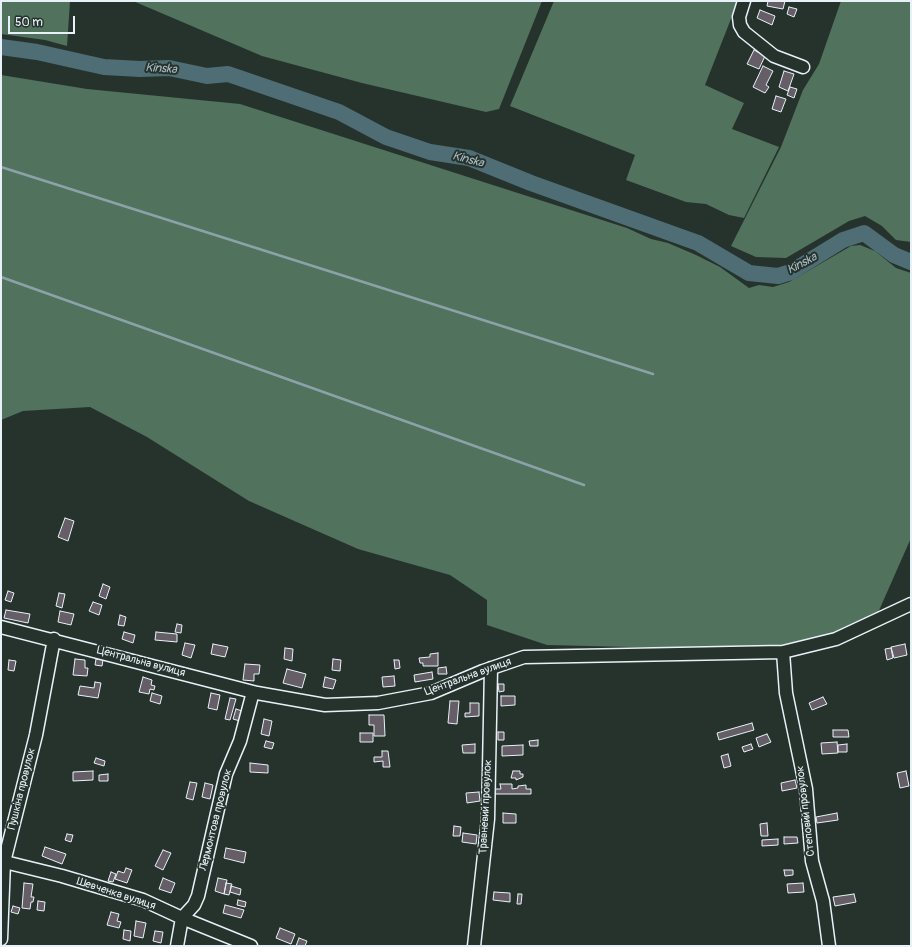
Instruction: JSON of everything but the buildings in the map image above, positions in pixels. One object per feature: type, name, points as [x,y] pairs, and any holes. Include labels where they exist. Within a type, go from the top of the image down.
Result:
[{"type":"street","points":[[744,1],[739,17],[740,25],[744,32],[774,56],[803,67]]},
{"type":"street","name":"Центральна вулиця","points":[[1,627],[54,639],[253,692],[325,705],[378,703],[432,693],[490,668],[524,657],[783,652],[836,639],[911,604]]},
{"type":"street","name":"Пушкіна провулок","points":[[1,939],[2,862],[36,735],[54,639]]},
{"type":"street","name":"Степовий провулок","points":[[783,652],[786,694],[806,789],[812,861],[823,901],[829,946]]},
{"type":"street","name":"Травневий провулок","points":[[474,946],[488,819],[490,668]]},
{"type":"street","name":"Лермонтова провулок","points":[[182,918],[194,905],[198,896],[226,774],[240,741],[253,692]]},
{"type":"street","name":"Шевченка вулиця","points":[[2,862],[62,876],[143,900],[182,918],[251,946]]},
{"type":"street","points":[[177,946],[182,918]]},
{"type":"green space","points":[[1,1],[70,1],[67,46],[45,40],[1,34]]},
{"type":"green space","points":[[133,1],[542,1],[499,109],[486,112],[362,83],[262,56]]},
{"type":"green space","points":[[554,1],[738,1],[705,85],[744,103],[732,129],[779,147],[744,218],[729,215],[706,204],[686,202],[626,180],[635,155],[510,106]]},
{"type":"green space","points":[[841,1],[911,1],[911,242],[896,240],[882,226],[865,216],[849,221],[786,258],[756,257],[731,246],[781,147],[803,90],[819,64]]},
{"type":"green space","points":[[1,75],[87,89],[240,104],[627,228],[651,239],[668,243],[696,255],[720,267],[749,288],[759,285],[773,287],[789,282],[851,246],[860,245],[875,251],[896,268],[911,273],[911,538],[877,615],[833,635],[783,647],[754,650],[547,645],[487,625],[487,600],[450,575],[358,549],[249,501],[147,437],[90,407],[23,411],[1,420]]},
{"type":"waterway","name":"Kinska","points":[[1,47],[37,52],[104,67],[140,69],[169,68],[207,76],[228,74],[339,112],[386,137],[430,152],[469,158],[531,183],[698,243],[749,273],[778,276],[791,272],[843,240],[864,233],[894,255],[911,262]]},
{"type":"waterway","points":[[1,167],[653,374]]},
{"type":"waterway","points":[[1,277],[584,485]]}]
